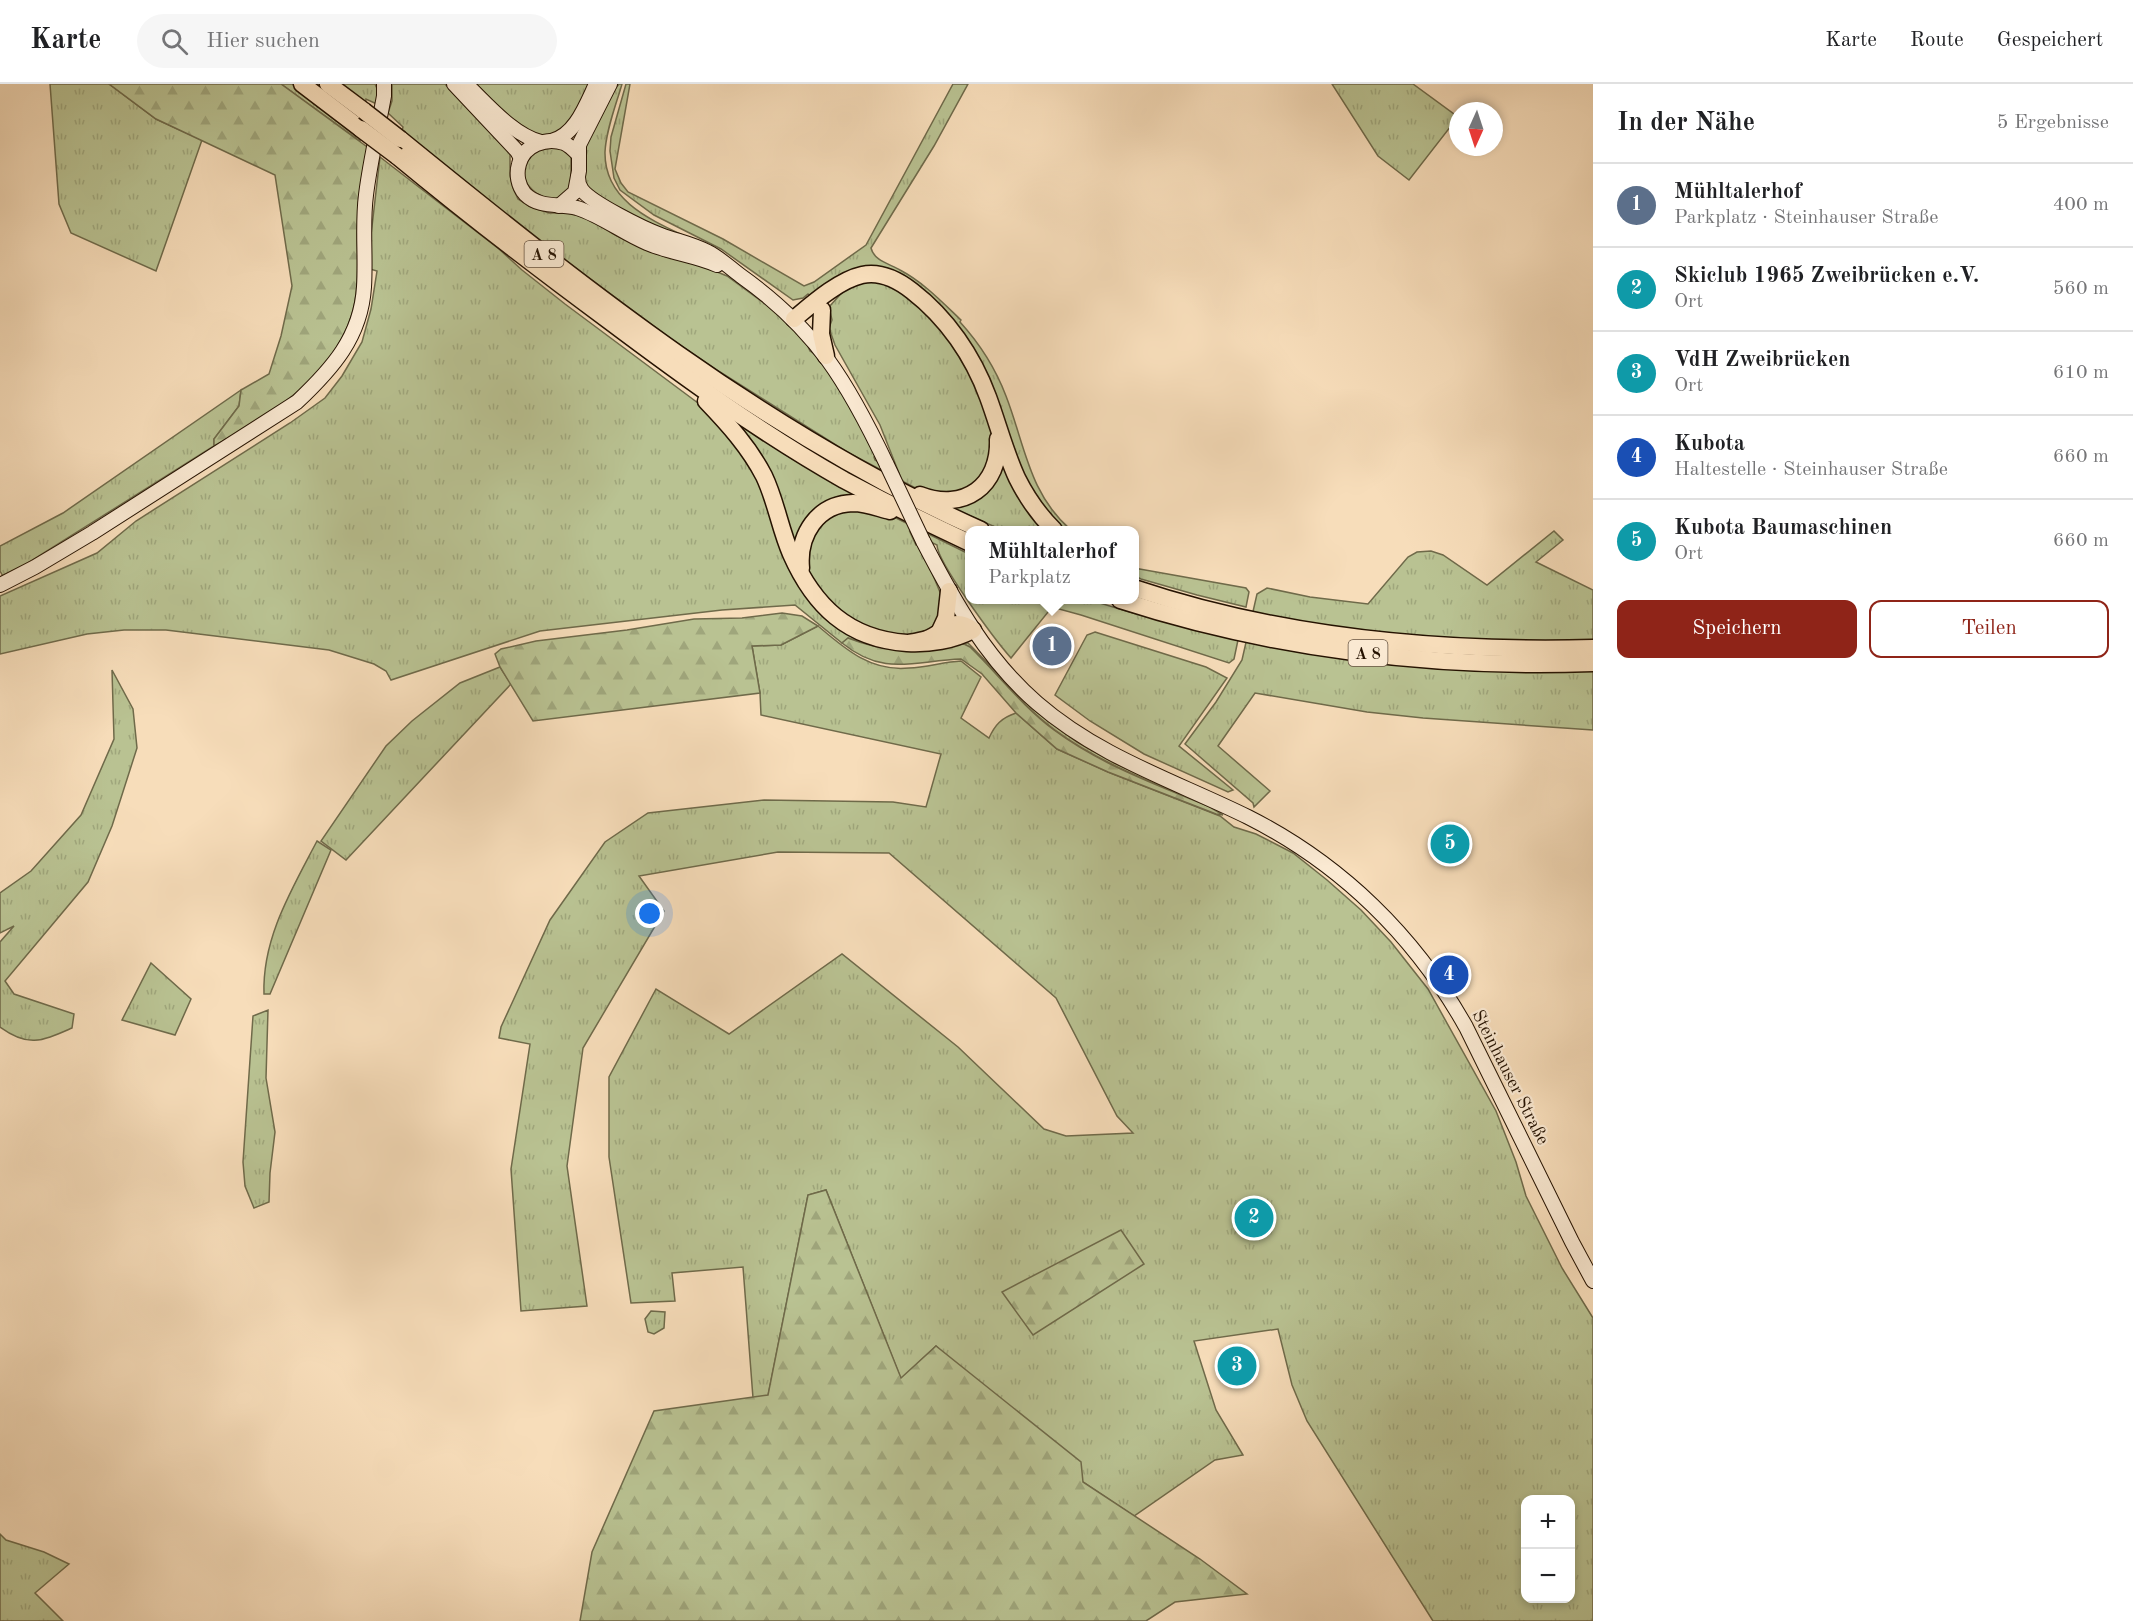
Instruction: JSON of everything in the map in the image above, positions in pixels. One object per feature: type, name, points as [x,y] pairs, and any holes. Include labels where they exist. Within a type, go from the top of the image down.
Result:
[{"type":"highway","name":"A 8","points":[[302,84],[397,156],[480,224],[680,374],[750,422],[843,479],[965,541]]},
{"type":"highway","name":"A 8","points":[[328,84],[502,222],[646,331],[758,408],[871,476],[970,526]]},
{"type":"highway","points":[[794,319],[841,285],[861,275],[881,275],[899,282],[921,298],[942,320],[968,355],[982,383],[1024,492],[1050,526]]},
{"type":"highway","points":[[794,319],[808,320],[822,310],[841,285]]},
{"type":"highway","points":[[822,310],[821,334],[826,356]]},
{"type":"highway","points":[[680,374],[727,423],[754,459],[768,484],[791,554],[810,589],[822,605],[852,629],[880,640],[908,643],[920,644],[942,642],[973,630],[966,625],[955,624],[928,639],[908,643]]},
{"type":"highway","points":[[871,476],[932,498],[948,500],[968,496],[985,483],[994,471],[998,448],[997,426]]},
{"type":"highway","points":[[801,572],[801,550],[806,531],[818,516],[830,508],[842,504],[861,504],[922,520]]},
{"type":"highway","name":"A 8","points":[[1139,588],[1260,620],[1390,641],[1502,649],[1593,648]]},
{"type":"highway","points":[[939,633],[946,618],[949,591]]},
{"type":"highway","name":"A 8","points":[[1132,604],[1233,630],[1335,649],[1388,656],[1499,664],[1593,663]]},
{"type":"main road","points":[[0,585],[92,533],[297,402],[324,377],[349,342],[359,314],[364,287],[366,196],[383,103],[384,84]]},
{"type":"main road","points":[[454,84],[517,151],[521,159]]},
{"type":"main road","points":[[466,84],[530,140],[565,144],[578,154]]},
{"type":"main road","points":[[596,84],[568,133],[562,138],[527,150],[521,159],[518,177],[525,194],[541,203],[583,210],[652,245],[705,260],[738,274]]},
{"type":"main road","points":[[610,84],[581,140],[578,154],[578,177],[584,192],[608,208],[658,234],[703,249],[738,274]]},
{"type":"main road","points":[[559,206],[575,192],[578,177]]},
{"type":"main road","name":"Steinhauser Straße","points":[[738,274],[794,319],[826,356],[858,407],[949,591],[973,630],[1007,674],[1036,702],[1075,732],[1116,757],[1249,818],[1293,843],[1342,877],[1382,913],[1438,980],[1461,1018],[1593,1281]]},
{"type":"green space","points":[[50,84],[109,84],[156,119],[202,140],[156,271],[71,233],[59,204]]},
{"type":"green space","points":[[109,84],[281,84],[370,149],[359,212],[356,294],[351,317],[341,339],[313,377],[295,394],[256,422],[214,446],[214,439],[239,406],[241,390],[269,374],[281,336],[292,286],[275,175],[156,119]]},
{"type":"green space","points":[[281,84],[375,84],[379,93],[379,105],[366,99],[360,141]]},
{"type":"green space","points":[[392,84],[445,84],[510,153],[510,176],[513,188],[518,199],[529,206],[549,213],[571,213],[588,219],[617,236],[663,256],[698,264],[727,276],[779,314],[805,340],[810,351],[818,356],[831,372],[878,456],[874,457],[875,460],[899,473],[880,425],[835,345],[829,328],[832,320],[829,307],[846,288],[866,280],[897,287],[936,320],[977,384],[992,425],[989,471],[963,494],[923,492],[847,452],[720,372],[670,338],[542,243],[402,131],[403,127],[388,113],[392,101]]},
{"type":"green space","points":[[476,84],[590,84],[568,125],[552,135],[540,135],[516,123]]},
{"type":"green space","points":[[619,84],[622,84],[609,126],[605,152],[607,170],[614,186],[637,210],[699,243],[646,223],[616,207],[588,188],[585,181],[586,145],[609,96]]},
{"type":"green space","points":[[626,84],[630,84],[615,169],[628,192],[723,239],[804,286],[814,282],[866,245],[953,84],[968,84],[934,146],[871,248],[879,259],[917,280],[961,320],[960,322],[986,356],[1002,385],[1037,485],[1046,501],[1067,526],[1056,526],[1029,494],[983,372],[890,271],[813,299],[808,294],[803,298],[793,300],[721,249],[654,215],[620,190],[614,178],[610,151],[611,137]]},
{"type":"green space","points":[[1332,84],[1413,84],[1449,110],[1449,129],[1409,180],[1378,156]]},
{"type":"green space","points":[[564,147],[571,156],[571,187],[555,199],[539,195],[527,184],[524,177],[524,164],[528,157],[538,150]]},
{"type":"green space","points":[[380,157],[499,249],[565,304],[706,409],[753,465],[783,542],[848,634],[968,643],[1034,710],[1077,742],[1114,763],[1221,810],[1220,812],[1135,775],[1074,743],[1043,721],[970,647],[964,644],[906,650],[864,644],[848,638],[842,643],[795,605],[722,610],[540,631],[391,680],[386,671],[374,664],[329,650],[166,630],[124,630],[87,634],[0,654],[0,596],[97,553],[136,521],[290,423],[325,398],[342,376],[362,342],[371,309],[377,271],[370,269],[371,235]]},
{"type":"green space","points":[[241,390],[239,406],[214,439],[214,446],[4,578],[0,571],[0,546],[63,513]]},
{"type":"green space","points":[[732,420],[861,498],[848,500],[798,547]]},
{"type":"green space","points":[[1001,456],[1046,526],[993,526],[952,508]]},
{"type":"green space","points":[[838,508],[890,515],[965,552],[965,597],[946,567],[937,545],[910,532],[916,545],[921,546],[944,602],[933,631],[897,637],[850,622],[810,580],[804,548],[829,512]]},
{"type":"green space","points":[[1554,531],[1563,540],[1536,562],[1593,590],[1593,730],[1367,712],[1255,693],[1218,746],[1270,791],[1254,807],[1253,803],[1185,744],[1216,702],[1242,660],[1257,594],[1267,588],[1310,597],[1368,604],[1408,557],[1417,552],[1431,551],[1443,555],[1487,585]]},
{"type":"green space","points":[[1139,569],[1246,588],[1249,592],[1246,607],[1141,579]]},
{"type":"green space","points":[[970,604],[1103,604],[1238,640],[1234,659],[1229,663],[1052,607],[1011,658]]},
{"type":"green space","points":[[782,613],[802,616],[818,626],[781,645],[752,646],[760,693],[533,721],[500,667],[495,654],[501,649],[536,641],[694,619],[742,618]]},
{"type":"green space","points":[[818,626],[859,657],[883,666],[909,668],[961,661],[981,677],[961,718],[989,738],[999,722],[1016,713],[1057,749],[1108,772],[1220,816],[1234,827],[1256,834],[1293,853],[1327,880],[1361,910],[1391,942],[1428,989],[1496,1111],[1516,1162],[1526,1196],[1562,1268],[1593,1318],[1593,1621],[1433,1621],[1307,1421],[1292,1385],[1278,1329],[1194,1341],[1216,1410],[1243,1455],[1215,1460],[1134,1516],[1083,1482],[936,1346],[901,1379],[826,1190],[808,1195],[768,1396],[753,1398],[743,1267],[672,1273],[675,1301],[631,1303],[609,1157],[609,1077],[656,989],[729,1034],[842,954],[958,1047],[1044,1129],[1066,1136],[1133,1133],[1117,1116],[1056,998],[889,853],[778,852],[639,876],[664,911],[583,1048],[567,1166],[587,1306],[521,1311],[511,1169],[530,1044],[499,1038],[501,1027],[550,920],[605,842],[648,813],[764,800],[893,802],[926,807],[941,754],[761,715],[760,693],[752,646],[781,645]]},
{"type":"green space","points":[[1095,632],[1206,667],[1227,678],[1179,746],[1233,790],[1228,792],[1144,754],[1090,721],[1055,695],[1087,635]]},
{"type":"green space","points":[[848,638],[864,644],[906,650],[964,644],[970,647],[1031,711],[1072,742],[1110,764],[1210,807],[1223,815],[1108,772],[1057,749],[1016,713],[982,674],[961,659],[913,664],[885,664],[857,654],[842,643]]},
{"type":"green space","points":[[500,667],[511,684],[346,860],[321,841],[386,746],[412,721],[460,683]]},
{"type":"green space","points":[[112,670],[133,709],[137,748],[112,826],[88,882],[5,981],[14,994],[74,1014],[72,1028],[44,1039],[19,1038],[0,1027],[0,942],[14,926],[0,933],[0,893],[31,871],[81,815],[114,739]]},
{"type":"green space","points":[[317,841],[331,850],[270,994],[264,994],[268,953],[273,934],[280,914]]},
{"type":"green space","points":[[151,963],[191,999],[175,1035],[122,1020]]},
{"type":"green space","points":[[268,1010],[266,1078],[275,1132],[269,1202],[254,1208],[245,1186],[243,1162],[253,1016]]},
{"type":"green space","points":[[826,1190],[901,1378],[936,1346],[1081,1462],[1083,1482],[1200,1559],[1247,1594],[1175,1602],[1146,1621],[580,1621],[592,1552],[654,1411],[768,1395],[808,1195]]},
{"type":"green space","points":[[1121,1230],[1144,1264],[1033,1335],[1002,1292]]},
{"type":"green space","points":[[651,1311],[665,1312],[664,1328],[654,1334],[648,1332],[645,1319]]},
{"type":"green space","points":[[0,1534],[6,1540],[44,1552],[69,1564],[35,1593],[63,1621],[0,1621]]},
{"type":"place","name":"Mühltalerhof","points":[[1052,646]]},
{"type":"place","name":"Kubota Baumaschinen","points":[[1450,844]]},
{"type":"place","name":"Kubota","points":[[1449,975]]},
{"type":"place","name":"Skiclub 1965 Zweibrücken e.V.","points":[[1254,1218]]},
{"type":"place","name":"VdH Zweibrücken","points":[[1237,1366]]}]
